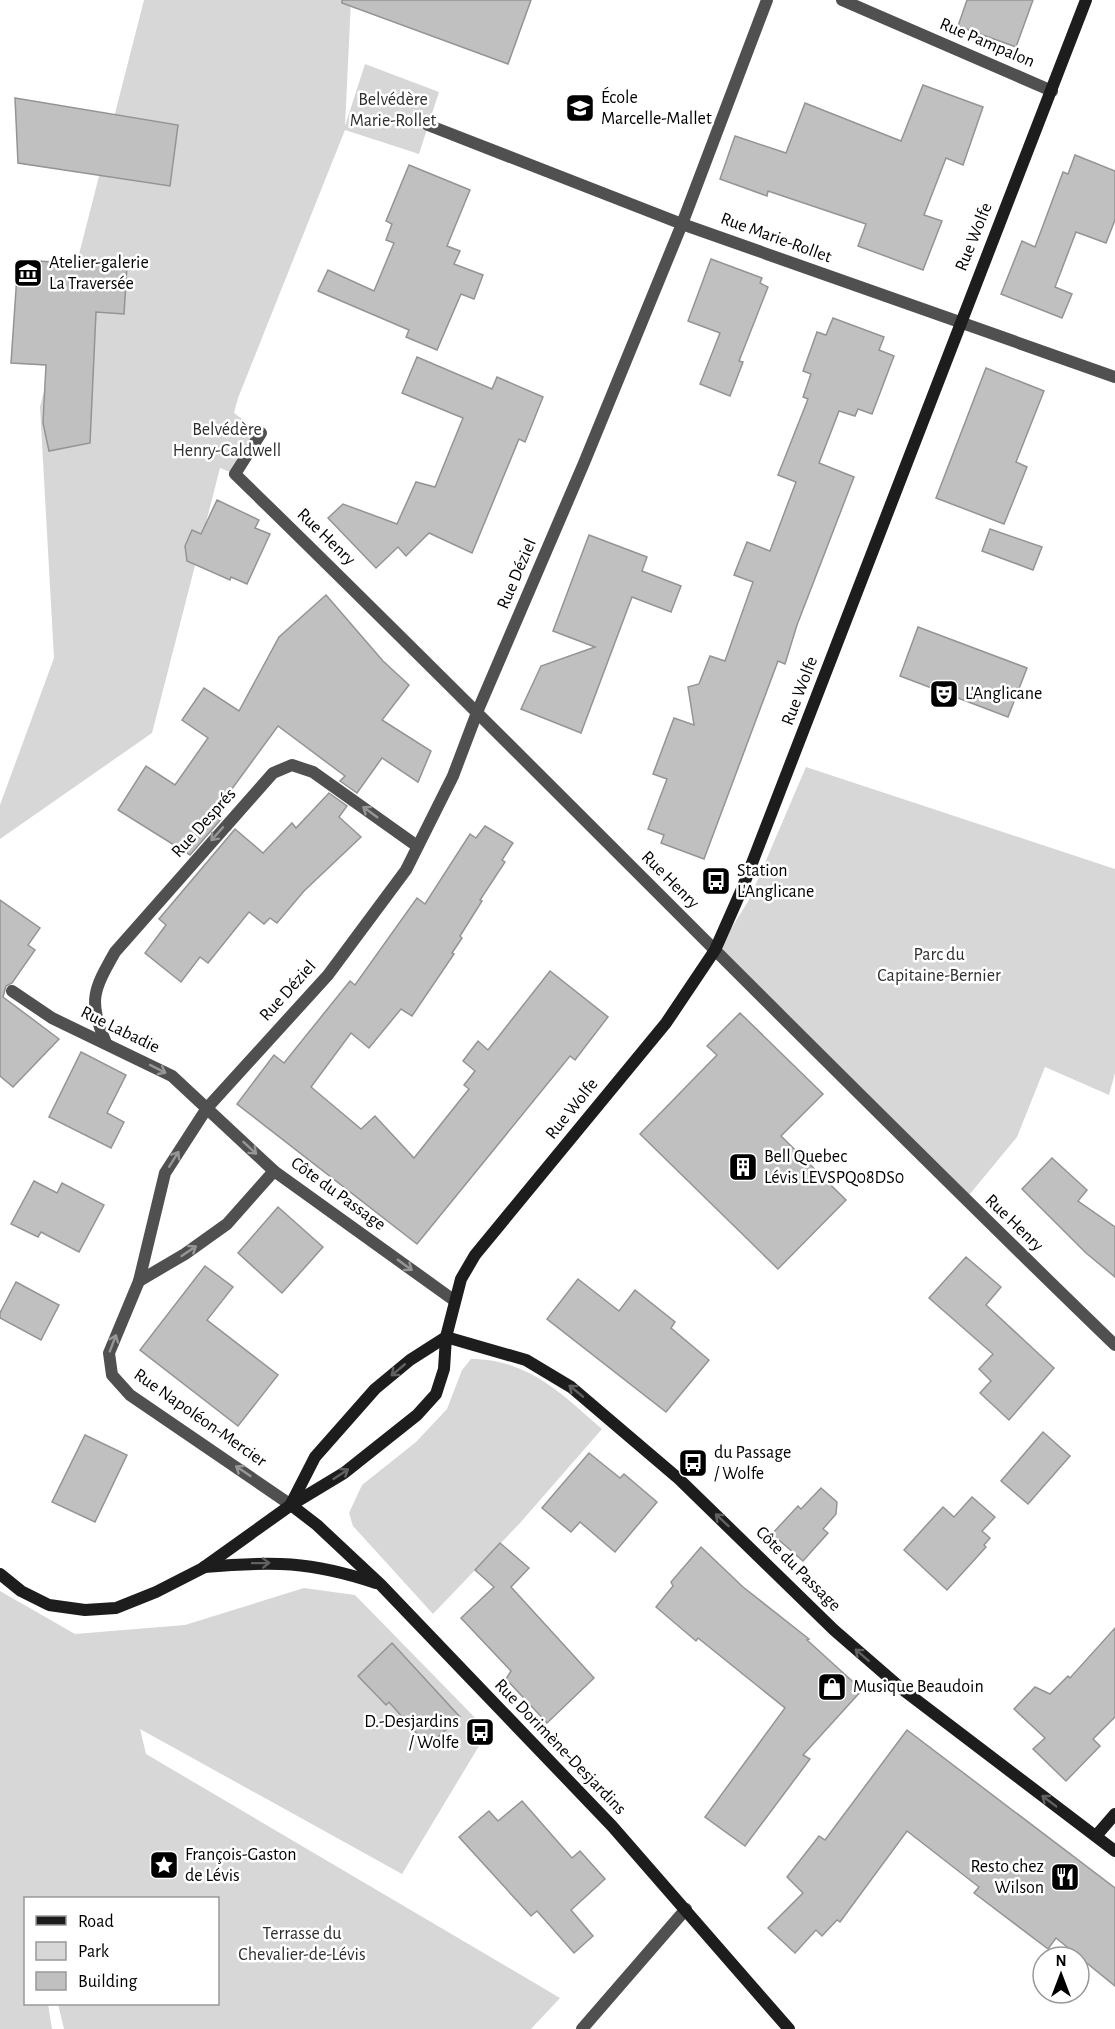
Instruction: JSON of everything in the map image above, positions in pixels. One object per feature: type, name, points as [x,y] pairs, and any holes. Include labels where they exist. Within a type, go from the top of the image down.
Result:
[{"type":"main road","name":"Rue Wolfe","points":[[203,1568],[291,1505],[344,1473],[417,1415],[436,1394],[444,1370],[446,1337],[461,1279],[475,1255],[666,1023],[715,950],[742,889],[1086,0]]},
{"type":"main road","points":[[291,1505],[315,1457],[375,1389],[410,1360],[446,1337]]},
{"type":"main road","name":"Côte du Passage","points":[[446,1337],[526,1360],[571,1386],[679,1479],[834,1630],[902,1689],[1115,1851]]},
{"type":"main road","name":"Rue Dorimène-Desjardins","points":[[291,1505],[317,1525],[381,1585],[612,1826],[789,2029]]},
{"type":"main road","points":[[0,1574],[21,1591],[49,1605],[85,1610],[116,1608],[156,1592],[203,1568],[289,1562],[337,1570],[381,1585]]},
{"type":"main road","points":[[1096,1836],[1115,1814]]},
{"type":"street","name":"Rue Déziel","points":[[207,1108],[328,975],[406,870],[453,777],[478,710],[682,224],[767,0]]},
{"type":"street","name":"Rue Pampalon","points":[[842,0],[1052,91]]},
{"type":"street","name":"Rue Marie-Rollet","points":[[428,125],[682,224],[1115,377]]},
{"type":"street","name":"Rue Henry","points":[[261,433],[235,474],[478,710],[965,1200],[1115,1345]]},
{"type":"street","name":"Rue Després","points":[[106,1042],[94,1013],[95,996],[99,981],[115,952],[273,773],[292,765],[313,772],[417,846]]},
{"type":"street","name":"Rue Labadie","points":[[12,991],[52,1018],[106,1042],[172,1076],[207,1108]]},
{"type":"street","name":"Côte du Passage","points":[[207,1108],[274,1171],[455,1301]]},
{"type":"street","name":"Rue Napoléon-Mercier","points":[[207,1108],[165,1173],[139,1281],[109,1353],[112,1375],[130,1395],[291,1505]]},
{"type":"street","points":[[139,1281],[185,1254],[227,1224],[274,1171]]},
{"type":"street","points":[[582,2029],[686,1910]]},
{"type":"green space","points":[[144,0],[351,0],[345,126],[365,64],[439,92],[419,154],[345,130],[238,398],[234,413],[261,433],[235,474],[220,468],[152,733],[0,839],[0,805],[54,658],[40,407]]},
{"type":"green space","name":"Parc du Capitaine-Bernier","points":[[806,767],[1115,869],[1115,1073],[1109,1095],[1045,1067],[1017,1137],[965,1200],[717,951],[749,900]]},
{"type":"green space","points":[[471,1359],[510,1365],[527,1372],[558,1391],[602,1429],[520,1523],[433,1614],[353,1526],[349,1513],[362,1485],[416,1442],[447,1409],[462,1370]]},
{"type":"green space","name":"Terrasse du Chevalier-de-Lévis","points":[[304,1588],[355,1595],[488,1731],[402,1874],[140,1729],[146,1754],[560,1998],[531,2029],[64,2029],[58,2005],[219,2005],[219,1897],[24,1897],[24,2005],[48,2005],[52,2029],[0,2029],[0,1591],[75,1634],[185,1625]]},
{"type":"building","points":[[342,0],[531,0],[508,64],[342,3]]},
{"type":"building","points":[[967,0],[1033,0],[1016,47],[958,26]]},
{"type":"building","points":[[923,85],[983,107],[963,165],[946,158],[924,215],[942,221],[923,270],[858,246],[866,224],[768,191],[767,196],[720,179],[735,136],[786,153],[805,103],[901,141]]},
{"type":"building","points":[[15,98],[178,125],[170,186],[18,163]]},
{"type":"building","points":[[1075,155],[1115,171],[1115,220],[1106,243],[1076,232],[1055,287],[1072,294],[1062,318],[1001,294],[1022,241],[1035,247],[1063,172],[1068,174]]},
{"type":"building","points":[[409,165],[470,190],[447,246],[460,251],[454,264],[483,275],[474,299],[461,294],[437,350],[406,337],[409,330],[318,291],[328,270],[374,291],[394,243],[386,240],[392,224],[386,221]]},
{"type":"building","points":[[711,259],[762,278],[760,283],[768,287],[739,361],[743,362],[730,396],[700,384],[720,333],[688,321]]},
{"type":"building","points":[[18,260],[127,266],[124,314],[96,312],[90,443],[49,451],[43,423],[46,365],[11,363]]},
{"type":"building","points":[[833,318],[884,337],[879,350],[894,356],[872,414],[858,409],[855,416],[839,411],[819,463],[854,477],[797,625],[785,664],[778,661],[704,859],[661,843],[664,835],[648,829],[667,779],[653,774],[674,718],[694,725],[688,687],[699,684],[710,656],[725,661],[753,582],[734,575],[747,542],[770,551],[796,482],[778,475],[808,399],[803,397],[811,374],[803,371],[817,332],[826,335]]},
{"type":"building","points":[[417,357],[492,389],[497,377],[543,397],[525,442],[519,439],[472,553],[429,533],[406,556],[398,547],[376,568],[328,518],[343,504],[397,524],[416,482],[435,487],[463,418],[402,393]]},
{"type":"building","points":[[986,368],[1044,391],[1016,462],[1027,467],[1004,524],[936,498]]},
{"type":"building","points":[[217,500],[259,520],[255,528],[270,534],[247,584],[231,577],[230,580],[187,561],[185,546],[192,530],[201,534]]},
{"type":"building","points":[[990,529],[1042,547],[1033,570],[982,551]]},
{"type":"building","points":[[589,535],[647,557],[642,571],[681,586],[671,612],[632,597],[581,733],[521,709],[541,666],[595,647],[553,631]]},
{"type":"building","points":[[326,595],[383,661],[409,685],[382,720],[431,751],[418,782],[382,758],[357,793],[340,781],[345,776],[278,726],[215,812],[222,818],[190,855],[118,810],[146,766],[175,785],[208,738],[182,720],[204,688],[239,711],[279,637]]},
{"type":"building","points":[[918,627],[1027,668],[1008,717],[900,676]]},
{"type":"building","points":[[329,793],[347,806],[339,817],[361,837],[304,891],[277,923],[270,918],[264,924],[249,912],[208,963],[200,957],[181,982],[145,953],[166,925],[159,919],[235,829],[263,853],[292,823],[296,828]]},
{"type":"building","points":[[485,826],[513,843],[502,860],[505,862],[460,936],[462,938],[452,953],[454,954],[412,1016],[401,1009],[369,1048],[351,1033],[311,1087],[361,1129],[375,1116],[414,1158],[469,1089],[464,1085],[475,1071],[463,1061],[478,1041],[488,1050],[550,971],[608,1017],[575,1060],[570,1056],[417,1244],[237,1104],[274,1055],[284,1063],[350,981],[355,985],[417,898],[425,904],[470,834],[476,838]]},
{"type":"building","points":[[0,900],[40,928],[28,945],[35,950],[12,983],[6,986],[3,997],[59,1039],[13,1087],[0,1076]]},
{"type":"building","name":"Bell Quebec Lévis LEVSPQ08DS0","points":[[740,1013],[823,1094],[781,1136],[846,1200],[778,1269],[640,1134],[717,1055],[707,1046]]},
{"type":"building","points":[[81,1052],[126,1075],[107,1113],[124,1122],[111,1148],[49,1117]]},
{"type":"building","points":[[1052,1158],[1087,1190],[1078,1201],[1115,1227],[1115,1277],[1086,1253],[1022,1189]]},
{"type":"building","points":[[34,1181],[57,1193],[62,1183],[104,1205],[79,1252],[41,1232],[38,1237],[11,1224]]},
{"type":"building","points":[[278,1207],[323,1247],[282,1293],[238,1253]]},
{"type":"building","points":[[966,1257],[1001,1287],[986,1305],[1054,1368],[1009,1420],[980,1393],[991,1381],[979,1369],[993,1354],[929,1298]]},
{"type":"building","points":[[205,1266],[233,1287],[207,1320],[278,1375],[238,1426],[140,1350]]},
{"type":"building","points":[[578,1279],[619,1311],[635,1290],[675,1322],[671,1328],[709,1360],[666,1412],[547,1319]]},
{"type":"building","points":[[16,1282],[59,1305],[41,1340],[0,1318],[0,1313]]},
{"type":"building","points":[[1043,1432],[1070,1456],[1028,1504],[1001,1481]]},
{"type":"building","points":[[85,1435],[127,1455],[95,1522],[52,1502]]},
{"type":"building","points":[[589,1453],[620,1478],[624,1474],[657,1502],[615,1552],[580,1522],[571,1532],[542,1508]]},
{"type":"building","points":[[821,1488],[837,1502],[836,1514],[823,1529],[828,1533],[803,1561],[772,1534],[798,1506],[801,1509]]},
{"type":"building","points":[[972,1497],[995,1517],[982,1531],[990,1538],[984,1545],[986,1547],[947,1590],[904,1550],[943,1507],[954,1517]]},
{"type":"building","points":[[500,1543],[529,1568],[511,1587],[594,1678],[547,1723],[506,1679],[511,1671],[461,1618],[494,1587],[475,1570]]},
{"type":"building","points":[[701,1547],[743,1587],[809,1639],[807,1640],[862,1690],[803,1755],[810,1759],[745,1846],[705,1817],[785,1708],[698,1638],[696,1641],[656,1607],[673,1586],[671,1582]]},
{"type":"building","points":[[1115,1628],[1115,1717],[1093,1739],[1100,1746],[1066,1781],[1033,1749],[1045,1738],[1014,1709],[1035,1687],[1050,1694],[1068,1676],[1070,1678]]},
{"type":"building","points":[[392,1643],[460,1717],[428,1746],[389,1702],[386,1705],[358,1676]]},
{"type":"building","points":[[907,1730],[1115,1888],[1115,1986],[1091,1966],[1091,1945],[1065,1945],[1056,1938],[1051,1945],[1043,1945],[974,1893],[979,1887],[907,1831],[840,1922],[837,1920],[822,1936],[816,1930],[795,1953],[768,1928],[803,1893],[787,1877],[819,1836],[825,1840]]},
{"type":"building","points":[[522,1801],[572,1858],[580,1851],[605,1879],[571,1910],[593,1936],[574,1953],[537,1911],[531,1916],[459,1837],[489,1811],[498,1821]]},
{"type":"place","name":"École Marcelle-Mallet","points":[[580,108]]},
{"type":"place","name":"Atelier-galerie La Traversée","points":[[28,273]]},
{"type":"place","name":"L'Anglicane","points":[[944,694]]},
{"type":"place","name":"Station L'Anglicane","points":[[716,881]]},
{"type":"place","name":"Bell Quebec Lévis LEVSPQ08DS0","points":[[743,1167]]},
{"type":"place","name":"du Passage / Wolfe","points":[[693,1463]]},
{"type":"place","name":"Musique Beaudoin","points":[[832,1687]]},
{"type":"place","name":"D.-Desjardins / Wolfe","points":[[480,1732]]},
{"type":"place","name":"François-Gaston de Lévis","points":[[164,1865]]},
{"type":"place","name":"Resto chez Wilson","points":[[1065,1877]]},
{"type":"park label","name":"Belvédère Marie-Rollet","points":[[393,110]]},
{"type":"park label","name":"Belvédère Henry-Caldwell","points":[[227,440]]}]
